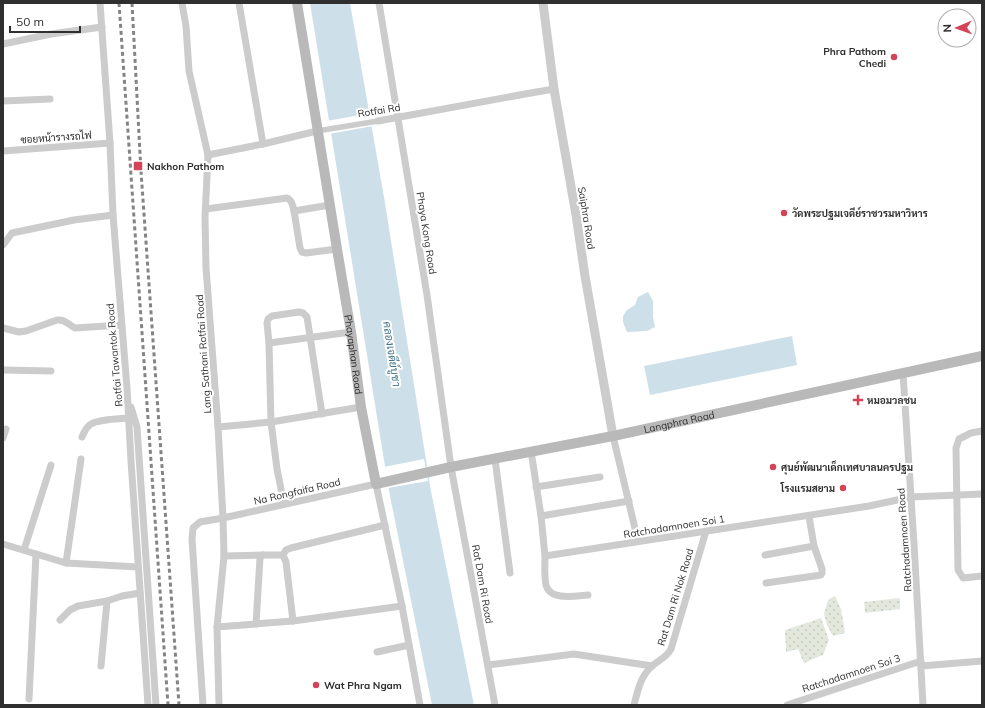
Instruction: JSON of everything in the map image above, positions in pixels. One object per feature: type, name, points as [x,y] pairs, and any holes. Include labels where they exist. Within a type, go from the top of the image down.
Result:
[{"type":"main road","name":"Phayaphan Road","points":[[297,3],[322,130],[330,205],[362,407],[380,483]]},
{"type":"main road","name":"Langphra Road","points":[[380,483],[451,467],[613,436],[982,356]]},
{"type":"street","name":"Rotfai Tawantok Road","points":[[100,3],[110,143],[113,215],[128,397],[128,418],[148,705]]},
{"type":"street","name":"Lang Sathani Rotfai Road","points":[[182,3],[186,26],[189,71],[208,155],[206,268],[218,427],[224,556],[217,627],[219,705]]},
{"type":"street","points":[[239,3],[263,144]]},
{"type":"street","name":"Phaya Kong Road","points":[[379,3],[427,295],[451,467]]},
{"type":"street","name":"Saiphra Road","points":[[543,3],[554,89],[613,436]]},
{"type":"street","points":[[3,44],[51,34],[102,27]]},
{"type":"street","name":"Rotfai Rd","points":[[208,155],[322,130],[397,118],[554,89]]},
{"type":"street","points":[[3,100],[50,99]]},
{"type":"street","name":"ซอยหน้ารางรถไฟ","points":[[3,151],[110,143]]},
{"type":"street","points":[[206,209],[287,198],[292,202],[302,252],[306,253],[337,249]]},
{"type":"street","points":[[294,211],[330,205]]},
{"type":"street","points":[[3,245],[12,233],[74,220],[113,215]]},
{"type":"street","points":[[284,504],[277,469],[271,422],[267,323],[268,319],[272,316],[299,312],[303,313],[307,317],[322,414]]},
{"type":"street","points":[[3,328],[26,332],[61,319],[65,320],[75,328],[121,325]]},
{"type":"street","points":[[269,343],[351,332]]},
{"type":"street","points":[[3,370],[51,371]]},
{"type":"street","name":"Ratchadamnoen Road","points":[[903,373],[923,705]]},
{"type":"street","points":[[128,397],[137,427],[156,705]]},
{"type":"street","points":[[218,427],[271,422],[362,407]]},
{"type":"street","points":[[82,437],[84,431],[90,424],[100,421],[128,418]]},
{"type":"street","points":[[3,438],[6,429]]},
{"type":"street","points":[[982,431],[971,433],[959,439],[956,448],[958,570],[963,578],[982,576]]},
{"type":"street","points":[[613,436],[638,541]]},
{"type":"street","points":[[531,451],[545,556],[546,586],[550,592],[558,596],[588,596]]},
{"type":"street","points":[[495,459],[510,573]]},
{"type":"street","points":[[66,562],[81,460]]},
{"type":"street","points":[[24,550],[51,465]]},
{"type":"street","name":"Rat Dam Ri Road","points":[[451,467],[495,705]]},
{"type":"street","points":[[536,488],[600,477]]},
{"type":"street","name":"Na Rongfaifa Road","points":[[203,705],[192,533],[193,528],[200,522],[380,483]]},
{"type":"street","name":"Phayaphan Road","points":[[380,483],[385,525],[402,606],[420,705]]},
{"type":"street","name":"Ratchadamnoen Soi 1","points":[[545,556],[809,516],[911,497],[982,494]]},
{"type":"street","points":[[540,516],[629,501]]},
{"type":"street","points":[[766,583],[821,575],[822,569],[814,546],[809,516]]},
{"type":"street","points":[[283,555],[286,550],[290,548],[385,525]]},
{"type":"street","name":"Rat Dam Ri Nok Road","points":[[634,705],[642,678],[652,666],[667,655],[671,649],[706,531]]},
{"type":"street","points":[[3,544],[66,562],[138,567]]},
{"type":"street","points":[[765,555],[814,546]]},
{"type":"street","points":[[29,699],[36,554]]},
{"type":"street","points":[[256,624],[260,558],[263,555]]},
{"type":"street","points":[[224,556],[283,555]]},
{"type":"street","points":[[283,555],[286,562],[293,621]]},
{"type":"street","points":[[60,620],[70,610],[78,606],[107,601],[140,592]]},
{"type":"street","points":[[101,666],[107,601]]},
{"type":"street","points":[[217,627],[293,621],[402,606]]},
{"type":"street","points":[[377,652],[409,645]]},
{"type":"street","points":[[488,665],[574,654],[652,666]]},
{"type":"street","name":"Ratchadamnoen Soi 3","points":[[787,705],[921,664],[982,661]]},
{"type":"shaded area","points":[[835,596],[841,609],[845,633],[833,636],[827,625],[824,614],[828,600]]},
{"type":"shaded area","points":[[900,598],[900,609],[865,613],[864,602]]},
{"type":"shaded area","points":[[821,618],[829,640],[823,655],[804,663],[798,649],[786,652],[785,630]]},
{"type":"water","name":"คลองเจดีย์บูชา","points":[[310,3],[350,3],[385,203],[431,491],[474,705],[432,705],[389,491]]},
{"type":"water","points":[[648,292],[653,301],[653,317],[655,327],[647,331],[627,332],[623,322],[623,316],[627,310],[635,305],[638,297]]},
{"type":"water","points":[[792,336],[797,365],[650,395],[644,366]]},
{"type":"pier","points":[[371,113],[373,126],[329,134],[327,121]]},
{"type":"pier","points":[[424,459],[428,481],[388,488],[384,467]]},
{"type":"railway","points":[[119,3],[168,705]]},
{"type":"railway","points":[[132,3],[141,172],[179,705]]},
{"type":"place","name":"Phra Pathom Chedi","points":[[894,57]]},
{"type":"place","name":"Nakhon Pathom","points":[[138,166]]},
{"type":"place","name":"วัดพระปฐมเจดีย์ราชวรมหาวิหาร","points":[[784,213]]},
{"type":"place","name":"หมอมวลชน","points":[[858,400]]},
{"type":"place","name":"ศุนย์พัฒนาเด็กเทศบาลนครปฐม","points":[[773,467]]},
{"type":"place","name":"โรงแรมสยาม","points":[[843,488]]},
{"type":"place","name":"Wat Phra Ngam","points":[[316,685]]}]
